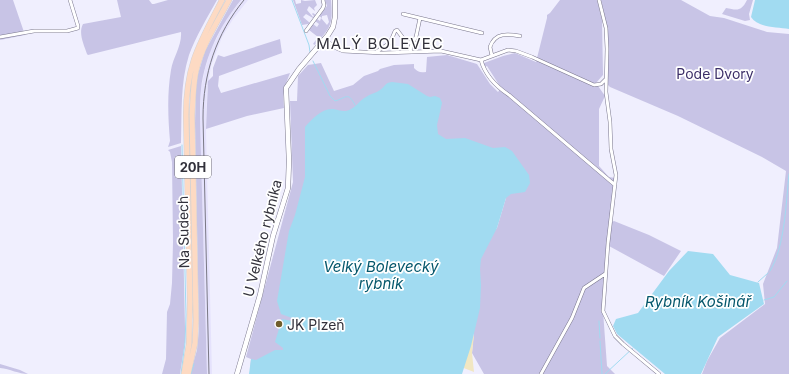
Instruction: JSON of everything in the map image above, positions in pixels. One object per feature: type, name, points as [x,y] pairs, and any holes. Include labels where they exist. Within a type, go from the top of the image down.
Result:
[{"type":"main road","name":"Na Sudech","points":[[184,374],[188,344],[190,301],[186,114],[187,87],[196,51],[222,0]]},
{"type":"main road","name":"Na Sudech","points":[[188,374],[195,343],[196,320],[192,115],[194,87],[196,72],[203,50],[229,0]]},
{"type":"street","points":[[0,37],[34,31],[67,31],[78,27],[71,0]]},
{"type":"street","points":[[306,31],[323,8],[323,0]]},
{"type":"street","name":"U Velkého rybníka","points":[[237,374],[260,295],[273,236],[288,188],[289,161],[286,88],[299,69],[331,31],[335,23],[335,0]]},
{"type":"street","points":[[599,0],[606,28],[606,92],[611,145],[616,175],[605,274],[603,311],[615,336],[659,374]]},
{"type":"street","points":[[403,14],[482,33]]},
{"type":"street","points":[[410,52],[412,43],[416,37],[420,18]]},
{"type":"street","points":[[391,52],[390,41],[397,30],[406,42],[412,43]]},
{"type":"street","points":[[492,56],[490,47],[497,37],[503,34],[520,36]]},
{"type":"street","points":[[324,39],[336,48],[343,51],[441,51],[481,60],[508,50],[512,50],[532,57],[594,85],[601,84],[606,79]]},
{"type":"street","points":[[376,52],[390,43]]},
{"type":"street","points":[[481,60],[482,66],[499,89],[615,185]]},
{"type":"street","points":[[541,374],[572,318],[584,288],[605,274]]},
{"type":"shaded area","points":[[241,0],[248,0],[233,19],[222,37],[211,66],[207,91],[206,131],[212,374],[207,374],[200,119],[201,89],[210,52],[225,21]]},
{"type":"green space","points":[[0,0],[13,0],[25,35],[0,40]]},
{"type":"green space","points":[[117,0],[149,0],[152,4],[154,4],[168,0],[217,0],[195,41],[186,66],[182,99],[181,143],[168,147],[170,141],[168,106],[170,79],[172,65],[180,42],[181,32],[88,55],[87,54],[81,35],[83,24],[121,17]]},
{"type":"green space","points":[[233,0],[241,0],[220,30],[206,65],[201,89],[200,119],[207,374],[190,374],[197,350],[199,329],[195,123],[196,85],[205,51]]},
{"type":"green space","points":[[293,0],[295,0],[296,4],[301,3],[301,0],[315,0],[317,5],[314,8],[315,11],[309,6],[307,10],[313,17],[313,13],[316,15],[313,18],[306,14],[303,17],[310,23],[302,25]]},
{"type":"green space","points":[[325,0],[331,0],[332,15],[330,25],[325,34],[315,45],[313,44],[318,37],[309,30],[313,24],[317,27],[319,24],[315,21],[317,19],[320,21],[321,18],[327,25],[329,22],[327,15],[322,16],[322,18],[319,16],[327,6]]},
{"type":"green space","points":[[560,0],[597,0],[602,20],[603,75],[596,83],[605,96],[599,109],[599,166],[609,177],[615,178],[611,225],[614,221],[649,235],[681,251],[664,276],[609,246],[603,311],[607,366],[615,374],[484,374],[472,353],[480,263],[470,262],[497,228],[506,198],[310,290],[292,369],[250,370],[251,359],[246,357],[293,182],[290,101],[297,101],[298,76],[308,65],[321,63],[334,91],[353,85],[364,76],[394,65],[414,64],[414,68],[417,70],[426,72],[427,57],[447,55],[477,64],[490,84],[498,92],[501,88],[487,66],[484,67],[484,63],[515,53],[536,62],[547,15]]},
{"type":"green space","name":"Pode Dvory","points":[[601,0],[681,0],[710,16],[724,18],[767,32],[789,34],[789,374],[702,374],[707,361],[720,338],[765,304],[763,284],[777,248],[786,171],[762,157],[678,116],[610,87],[608,85],[607,27]]},
{"type":"green space","points":[[747,0],[753,0],[749,14],[750,20],[745,21],[722,14],[726,8],[736,10],[743,7]]},
{"type":"green space","points":[[280,39],[282,53],[219,76],[218,86],[221,93],[290,73],[283,96],[284,108],[247,116],[206,129],[208,81],[213,76],[213,68],[218,55],[224,57]]},
{"type":"green space","points":[[181,146],[185,342],[180,374],[162,374],[166,359],[167,312],[170,304],[172,283],[172,162],[170,152],[168,150]]},
{"type":"green space","points":[[0,364],[20,370],[28,374],[0,368]]},
{"type":"sand","points":[[474,335],[472,353],[474,372],[456,365]]},
{"type":"water","points":[[755,0],[789,0],[789,29],[763,25],[754,21],[751,17]]},
{"type":"water","name":"Velký Bolevecký rybník","points":[[392,82],[408,84],[427,96],[435,96],[440,98],[442,103],[437,125],[438,134],[446,139],[465,138],[493,148],[505,147],[512,151],[529,175],[530,183],[525,192],[511,194],[506,198],[497,228],[481,259],[480,308],[471,346],[462,374],[249,374],[251,359],[256,360],[275,350],[283,350],[283,348],[275,342],[282,319],[294,320],[281,314],[277,301],[289,231],[295,215],[305,177],[305,127],[321,112],[329,109],[344,111],[349,110],[364,98]]},
{"type":"water","name":"Rybník Košinář","points":[[688,251],[713,254],[730,275],[759,283],[764,304],[718,337],[701,374],[665,374],[617,334],[613,326],[616,319],[638,313],[669,271]]},
{"type":"waterway","points":[[292,0],[309,45],[310,52]]},
{"type":"waterway","points":[[313,61],[330,96],[335,101],[348,97],[355,105]]},
{"type":"waterway","points":[[181,374],[185,343],[186,315],[182,145]]},
{"type":"waterway","points":[[770,271],[779,250],[782,237],[789,174]]},
{"type":"waterway","points":[[758,282],[768,273]]},
{"type":"waterway","points":[[764,300],[774,297],[787,281]]},
{"type":"waterway","points":[[599,321],[600,338]]},
{"type":"waterway","points":[[600,341],[602,374]]},
{"type":"waterway","points":[[605,374],[633,348]]},
{"type":"waterway","points":[[191,374],[194,364]]},
{"type":"railway","points":[[209,374],[203,118],[205,86],[213,55],[219,41],[234,13],[244,0]]},
{"type":"place","name":"JK Plzeň","points":[[279,324]]},
{"type":"district","name":"MALÝ BOLEVEC","points":[[380,43]]}]
